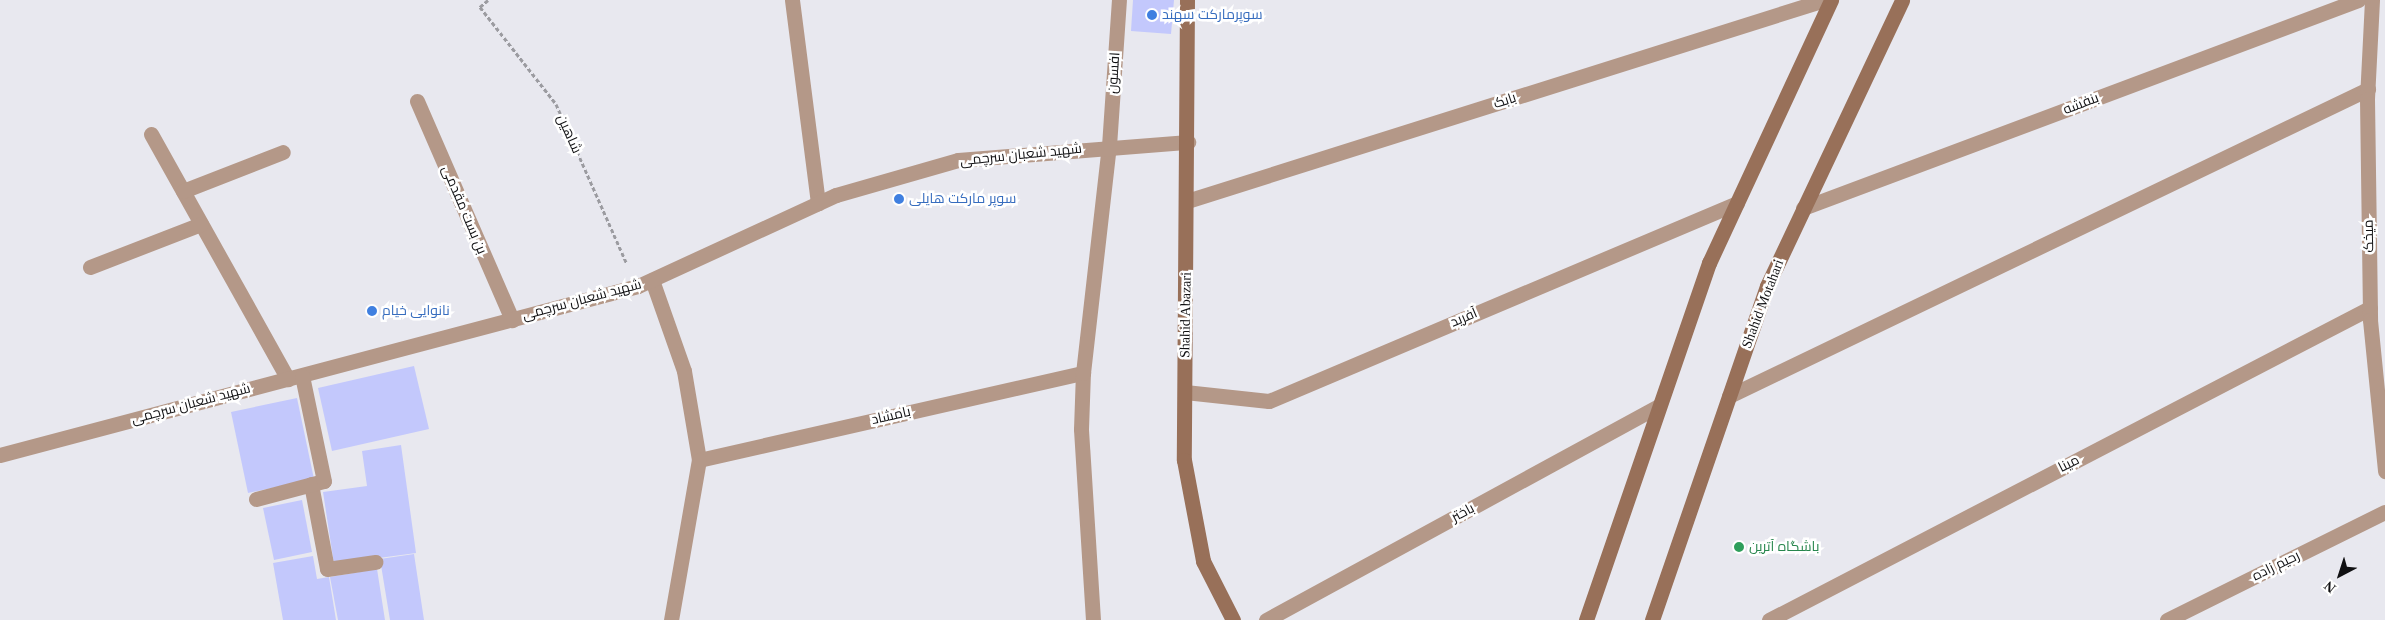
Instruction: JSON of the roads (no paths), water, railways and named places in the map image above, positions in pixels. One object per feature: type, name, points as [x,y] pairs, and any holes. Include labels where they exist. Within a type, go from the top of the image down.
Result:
[{"type":"main road","name":"Shahid Abazari","points":[[1187,0],[1188,142],[1184,460],[1203,561],[1234,620]]},
{"type":"main road","points":[[1586,620],[1709,263],[1831,0]]},
{"type":"main road","name":"Shahid Motahari","points":[[1652,620],[1767,286],[1902,0]]},
{"type":"street","points":[[792,0],[818,203]]},
{"type":"street","name":"افسون","points":[[1093,620],[1081,429],[1083,373],[1109,146],[1119,0]]},
{"type":"street","name":"بابک","points":[[1187,201],[1824,0]]},
{"type":"street","name":"بنفشه","points":[[1803,208],[2358,0]]},
{"type":"street","name":"میخک","points":[[2372,0],[2368,89],[2370,308],[2385,471]]},
{"type":"street","points":[[1729,396],[2368,89]]},
{"type":"street","name":"بن بست مقدمی","points":[[417,101],[512,320]]},
{"type":"street","points":[[151,134],[201,224],[295,377],[324,481],[256,499]]},
{"type":"street","name":"شهید شعبان سرچمی","points":[[0,455],[638,286],[818,203],[958,160],[1109,146],[1188,142]]},
{"type":"street","points":[[183,191],[283,152]]},
{"type":"street","name":"آفرید","points":[[1185,392],[1269,401],[1737,203]]},
{"type":"street","points":[[90,267],[201,224]]},
{"type":"street","points":[[652,280],[684,370],[699,460],[671,620]]},
{"type":"street","name":"مینا","points":[[1769,620],[2370,308]]},
{"type":"street","name":"بامشاد","points":[[699,460],[1083,373]]},
{"type":"street","name":"باختر","points":[[1266,620],[1659,406]]},
{"type":"street","points":[[310,484],[327,569],[375,562]]},
{"type":"street","name":"رحیم زاده","points":[[2167,620],[2385,512]]},
{"type":"place","name":"سوپرمارکت سهند","points":[[1152,15]]},
{"type":"place","name":"سوپر مارکت هایلی","points":[[899,199]]},
{"type":"place","name":"نانوایی خیام","points":[[372,311]]},
{"type":"place","name":"باشگاه آترین","points":[[1739,547]]}]
